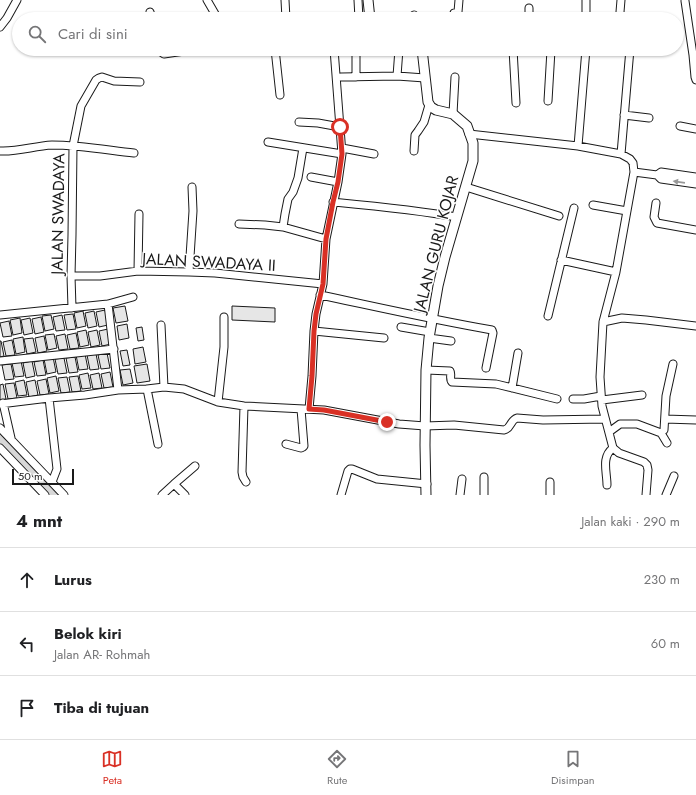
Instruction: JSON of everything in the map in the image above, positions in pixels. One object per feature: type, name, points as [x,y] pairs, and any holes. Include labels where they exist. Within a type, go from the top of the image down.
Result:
[{"type":"street","points":[[0,27],[17,0]]},
{"type":"street","points":[[207,0],[214,12]]},
{"type":"street","points":[[285,0],[286,12]]},
{"type":"street","points":[[358,0],[359,12]]},
{"type":"street","points":[[368,0],[369,12]]},
{"type":"street","points":[[458,12],[459,0]]},
{"type":"street","points":[[586,0],[586,12]]},
{"type":"street","points":[[620,12],[621,0]]},
{"type":"street","points":[[685,1],[696,80]]},
{"type":"street","points":[[275,56],[280,95]]},
{"type":"street","points":[[309,409],[314,331],[323,284],[326,239],[338,182],[342,151],[335,56]]},
{"type":"street","points":[[356,56],[356,77]]},
{"type":"street","points":[[397,76],[398,56]]},
{"type":"street","points":[[414,151],[415,135],[424,122],[429,104],[423,56]]},
{"type":"street","points":[[513,56],[516,103]]},
{"type":"street","points":[[548,101],[551,56]]},
{"type":"street","points":[[578,146],[586,56]]},
{"type":"street","points":[[621,154],[629,56]]},
{"type":"street","points":[[341,77],[397,76],[425,78]]},
{"type":"street","points":[[134,153],[73,146],[81,106],[98,78],[102,77],[114,81],[140,82]]},
{"type":"street","points":[[453,114],[456,77]]},
{"type":"street","name":"JALAN GURU KOJAR","points":[[426,495],[426,370],[432,319],[445,256],[473,161],[472,143],[467,126],[453,114],[439,111],[429,104]]},
{"type":"street","points":[[624,114],[649,118]]},
{"type":"street","points":[[299,122],[318,123],[340,127]]},
{"type":"street","points":[[680,126],[696,129]]},
{"type":"street","points":[[469,134],[578,146],[621,154],[630,159],[633,164],[634,172],[616,272],[603,322],[600,377],[601,398],[613,448],[619,453],[644,462],[647,465],[646,495]]},
{"type":"street","points":[[268,142],[303,148],[374,154]]},
{"type":"street","name":"JALAN SWADAYA","points":[[0,151],[50,145],[73,146],[72,308]]},
{"type":"street","points":[[283,228],[288,199],[293,192],[298,178],[303,148]]},
{"type":"street","points":[[634,172],[657,175],[662,179],[696,184]]},
{"type":"street","points":[[657,175],[662,172],[696,177]]},
{"type":"street","points":[[311,177],[338,182]]},
{"type":"street","points":[[189,272],[193,211],[192,187]]},
{"type":"street","points":[[466,187],[559,216]]},
{"type":"street","points":[[333,202],[385,207],[457,217]]},
{"type":"street","points":[[656,203],[654,219],[657,223],[696,230]]},
{"type":"street","points":[[593,205],[627,211]]},
{"type":"street","points":[[548,316],[574,208]]},
{"type":"street","points":[[138,271],[139,214]]},
{"type":"street","points":[[239,224],[265,225],[283,228],[326,239]]},
{"type":"street","points":[[561,260],[616,272]]},
{"type":"street","name":"JALAN SWADAYA II","points":[[71,276],[100,276],[138,271],[189,272],[215,273],[323,284]]},
{"type":"street","points":[[320,296],[492,330],[493,333],[486,368]]},
{"type":"street","points":[[0,315],[108,304],[132,297]]},
{"type":"street","points":[[108,304],[118,390]]},
{"type":"street","points":[[218,402],[224,347],[224,317]]},
{"type":"street","points":[[603,322],[622,318],[696,326]]},
{"type":"street","points":[[161,324],[164,387]]},
{"type":"street","points":[[401,327],[451,341]]},
{"type":"street","points":[[314,331],[384,338]]},
{"type":"street","points":[[0,361],[114,349]]},
{"type":"street","points":[[512,388],[518,353]]},
{"type":"street","points":[[661,433],[664,430],[666,396],[673,364]]},
{"type":"street","points":[[426,370],[450,371],[452,382],[496,384],[557,399]]},
{"type":"street","points":[[11,439],[2,403],[85,395],[118,390],[164,387],[184,390],[218,402],[244,406],[324,410],[399,424],[425,426],[454,425],[504,430],[507,429],[514,419],[517,418],[543,420],[605,419]]},
{"type":"street","points":[[147,389],[158,444]]},
{"type":"street","points":[[573,399],[642,395]]},
{"type":"street","points":[[49,398],[57,469],[52,482]]},
{"type":"street","points":[[244,406],[242,472],[246,482]]},
{"type":"street","points":[[286,444],[301,448],[304,446],[301,410]]},
{"type":"street","points":[[665,419],[696,420]]},
{"type":"street","points":[[609,432],[620,424],[637,424],[661,433],[667,443]]},
{"type":"street","points":[[0,428],[64,495]]},
{"type":"street","points":[[0,448],[44,495]]},
{"type":"street","points":[[607,485],[606,459],[608,451],[613,448]]},
{"type":"street","points":[[162,495],[195,466]]},
{"type":"street","points":[[341,495],[350,468],[377,479],[427,484]]},
{"type":"street","points":[[666,495],[674,476]]},
{"type":"street","points":[[484,477],[484,495]]},
{"type":"street","points":[[460,495],[462,479]]},
{"type":"street","points":[[550,482],[550,495]]},
{"type":"street","points":[[174,484],[185,495]]},
{"type":"building","points":[[125,306],[128,321],[116,323],[113,308]]},
{"type":"building","points":[[232,306],[275,308],[275,322],[232,320]]},
{"type":"building","points":[[105,310],[108,325],[99,327],[96,312]]},
{"type":"building","points":[[83,311],[86,326],[77,328],[74,313]]},
{"type":"building","points":[[94,311],[97,326],[88,328],[85,313]]},
{"type":"building","points":[[73,314],[76,329],[67,330],[64,315]]},
{"type":"building","points":[[51,315],[54,329],[45,331],[42,316]]},
{"type":"building","points":[[62,315],[65,330],[56,331],[53,317]]},
{"type":"building","points":[[41,317],[44,332],[35,334],[32,319]]},
{"type":"building","points":[[20,318],[22,333],[13,335],[10,320]]},
{"type":"building","points":[[30,318],[33,333],[24,335],[21,320]]},
{"type":"building","points":[[9,321],[12,336],[3,337],[0,323]]},
{"type":"building","points":[[127,324],[129,338],[119,340],[117,326]]},
{"type":"building","points":[[142,327],[144,340],[138,341],[136,328]]},
{"type":"building","points":[[108,329],[111,344],[102,346],[99,331]]},
{"type":"building","points":[[86,330],[89,345],[80,347],[77,332]]},
{"type":"building","points":[[97,330],[100,345],[91,347],[88,332]]},
{"type":"building","points":[[76,333],[79,348],[70,349],[67,335]]},
{"type":"building","points":[[54,334],[57,348],[48,350],[45,335]]},
{"type":"building","points":[[65,334],[68,349],[59,350],[56,336]]},
{"type":"building","points":[[44,336],[47,351],[38,353],[35,338]]},
{"type":"building","points":[[23,337],[25,352],[16,354],[13,339]]},
{"type":"building","points":[[33,338],[36,352],[27,354],[24,339]]},
{"type":"building","points":[[12,340],[15,355],[6,356],[3,342]]},
{"type":"building","points":[[0,341],[4,356],[0,357]]},
{"type":"building","points":[[143,347],[146,362],[135,364],[133,349]]},
{"type":"building","points":[[127,350],[130,365],[123,366],[120,351]]},
{"type":"building","points":[[107,353],[110,368],[101,369],[98,355]]},
{"type":"building","points":[[85,354],[88,369],[79,370],[76,355]]},
{"type":"building","points":[[96,354],[99,369],[90,370],[87,355]]},
{"type":"building","points":[[53,357],[56,372],[47,374],[44,359]]},
{"type":"building","points":[[75,357],[78,372],[69,373],[66,358]]},
{"type":"building","points":[[64,358],[67,373],[58,374],[55,359]]},
{"type":"building","points":[[43,360],[46,375],[37,376],[34,362]]},
{"type":"building","points":[[21,361],[24,376],[15,377],[12,363]]},
{"type":"building","points":[[32,361],[35,376],[26,378],[23,363]]},
{"type":"building","points":[[11,364],[14,379],[5,380],[2,365]]},
{"type":"building","points":[[147,364],[150,381],[137,383],[134,366]]},
{"type":"building","points":[[130,369],[133,383],[123,385],[120,370]]},
{"type":"building","points":[[110,372],[113,387],[104,388],[101,374]]},
{"type":"building","points":[[88,373],[91,388],[82,389],[79,375]]},
{"type":"building","points":[[99,373],[102,388],[93,389],[90,375]]},
{"type":"building","points":[[56,376],[59,391],[50,393],[47,378]]},
{"type":"building","points":[[78,376],[81,391],[72,392],[69,377]]},
{"type":"building","points":[[67,377],[70,392],[61,393],[58,378]]},
{"type":"building","points":[[46,379],[49,394],[40,395],[37,381]]},
{"type":"building","points":[[24,380],[27,395],[18,396],[15,382]]},
{"type":"building","points":[[35,380],[38,395],[29,397],[26,382]]},
{"type":"building","points":[[14,383],[17,398],[8,399],[5,384]]},
{"type":"building","points":[[3,384],[6,399],[0,400],[0,385]]},
{"type":"waterway","points":[[0,438],[55,495]]},
{"type":"route","points":[[340,127],[342,154],[338,182],[326,239],[323,284],[316,314],[309,409],[324,410],[387,422]]}]
